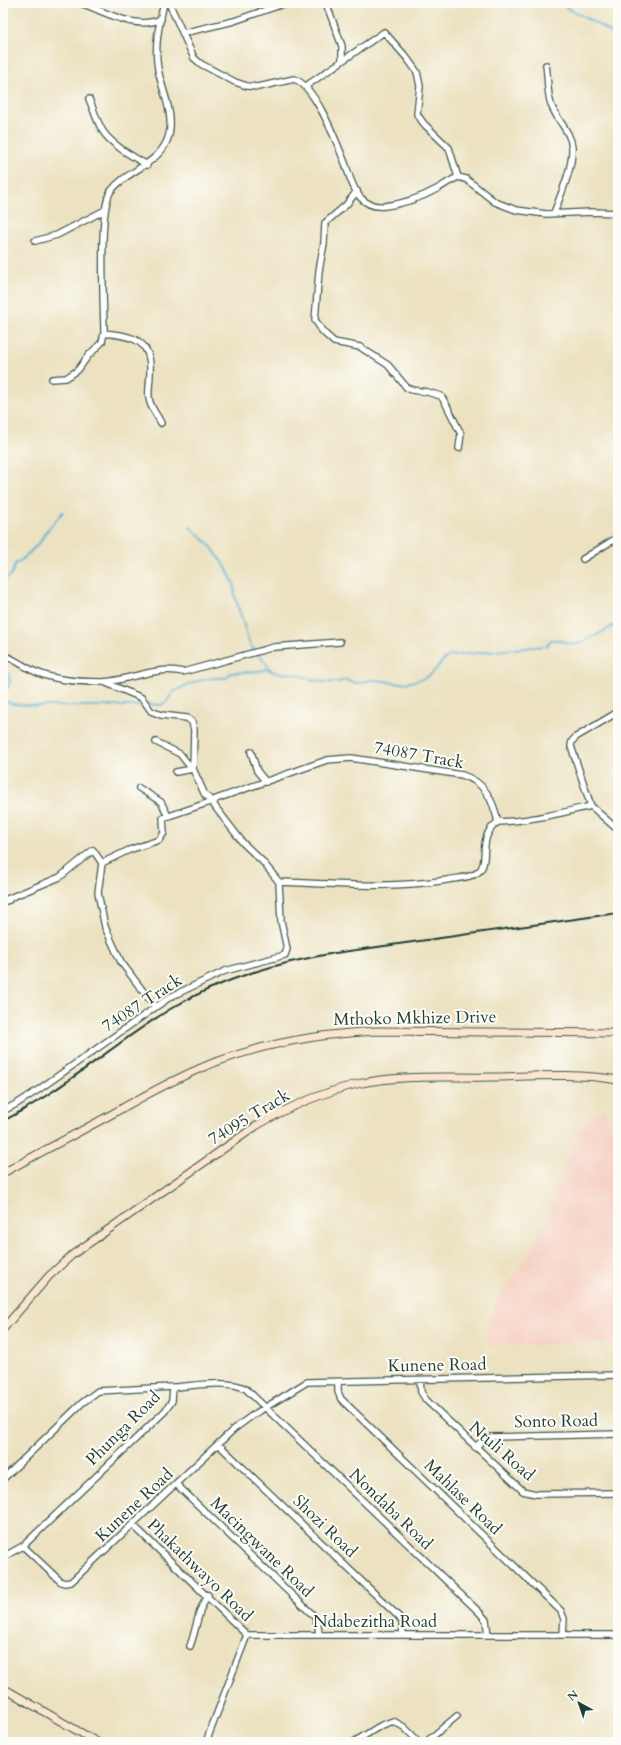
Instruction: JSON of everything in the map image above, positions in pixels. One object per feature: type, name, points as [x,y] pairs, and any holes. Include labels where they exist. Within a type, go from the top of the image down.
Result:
[{"type":"street","points":[[80,3],[132,22],[149,23],[161,19]]},
{"type":"street","points":[[52,379],[66,378],[78,370],[88,356],[102,342],[104,333],[103,259],[105,210],[110,192],[116,185],[147,165],[164,146],[168,135],[170,112],[158,68],[157,47],[164,3]]},
{"type":"street","points":[[169,3],[194,58],[201,64],[235,82],[247,86],[258,87],[294,79],[300,81],[306,86],[322,112],[357,192],[366,202],[374,206],[384,206],[420,196],[436,190],[458,177],[466,179],[486,196],[507,208],[542,214],[592,212],[618,213]]},
{"type":"street","points":[[183,33],[228,22],[286,3]]},
{"type":"street","points":[[326,3],[342,46],[342,61]]},
{"type":"street","points":[[306,86],[382,32],[386,34],[417,72],[420,86],[417,114],[424,124],[449,148],[458,177]]},
{"type":"street","points":[[546,65],[550,103],[569,136],[572,147],[572,155],[568,171],[554,213]]},
{"type":"street","points":[[89,99],[104,132],[109,139],[121,149],[147,165]]},
{"type":"street","points":[[357,192],[346,205],[325,223],[324,243],[318,271],[315,320],[323,332],[334,342],[360,347],[388,365],[407,388],[440,396],[446,404],[461,434],[459,448]]},
{"type":"street","points":[[35,241],[57,235],[105,210]]},
{"type":"street","points":[[104,333],[128,336],[138,340],[145,348],[151,368],[149,397],[152,408],[161,423]]},
{"type":"street","points":[[583,559],[618,537]]},
{"type":"street","points":[[3,655],[52,678],[103,682],[163,670],[173,669],[183,672],[274,647],[340,642]]},
{"type":"street","points":[[103,682],[142,698],[151,711],[162,715],[187,718],[192,722],[194,730],[192,769]]},
{"type":"street","points":[[618,712],[576,737],[572,741],[571,746],[592,806],[618,830]]},
{"type":"street","points":[[156,742],[180,754],[192,769],[205,795],[214,801],[213,804],[243,843],[262,861],[279,882],[359,886],[410,885],[472,875],[480,870],[483,865],[486,835],[490,828],[498,822],[512,822],[592,806]]},
{"type":"street","points":[[251,752],[257,771],[266,782]]},
{"type":"street","name":"74087 Track","points":[[168,816],[327,760],[351,758],[443,771],[468,777],[485,790],[493,803],[498,822]]},
{"type":"street","points":[[176,772],[192,769]]},
{"type":"street","points":[[102,863],[130,850],[159,840],[164,833],[163,818],[168,816],[161,802],[139,788]]},
{"type":"street","points":[[5,900],[60,877],[93,850],[102,863],[98,893],[105,927],[121,962],[155,1007]]},
{"type":"street","name":"74087 Track","points":[[3,1111],[18,1104],[155,1007],[176,994],[225,971],[284,955],[287,949],[281,921],[279,882]]},
{"type":"street","name":"Mthoko Mkhize Drive","points":[[3,1173],[181,1077],[226,1059],[285,1042],[343,1033],[376,1031],[618,1033]]},
{"type":"street","name":"74095 Track","points":[[3,1329],[49,1276],[72,1255],[256,1126],[284,1110],[307,1100],[358,1084],[411,1078],[563,1075],[618,1080]]},
{"type":"street","name":"Kunene Road","points":[[23,1546],[60,1581],[67,1584],[79,1577],[218,1444],[242,1423],[307,1382],[618,1375]]},
{"type":"street","name":"Ntuli Road","points":[[420,1380],[421,1392],[426,1400],[523,1491],[536,1494],[618,1493]]},
{"type":"street","name":"Mahlase Road","points":[[338,1382],[338,1392],[341,1400],[561,1611],[564,1619],[563,1635]]},
{"type":"street","points":[[173,1387],[231,1384],[240,1386],[246,1389],[265,1408]]},
{"type":"street","name":"Phunga Road","points":[[3,1479],[82,1403],[98,1391],[173,1387],[172,1400],[168,1407],[23,1546],[3,1557]]},
{"type":"street","name":"Nondaba Road","points":[[265,1408],[479,1612],[486,1620],[488,1635]]},
{"type":"street","name":"Sonto Road","points":[[475,1447],[485,1439],[491,1437],[618,1434]]},
{"type":"street","name":"Shozi Road","points":[[218,1444],[399,1617],[402,1621],[403,1635]]},
{"type":"street","name":"Macingwane Road","points":[[176,1484],[314,1616],[318,1625],[319,1635]]},
{"type":"street","name":"Phakathwayo Road","points":[[134,1525],[248,1635]]},
{"type":"street","points":[[190,1646],[199,1610],[208,1595]]},
{"type":"street","points":[[206,1742],[248,1635]]},
{"type":"street","name":"Ndabezitha Road","points":[[248,1635],[618,1635]]},
{"type":"street","points":[[3,1688],[97,1742]]},
{"type":"street","points":[[426,1742],[457,1716]]},
{"type":"street","points":[[354,1742],[380,1726],[393,1721],[404,1727],[419,1742]]},
{"type":"shaded area","points":[[606,1108],[610,1120],[618,1120],[618,1343],[487,1346],[487,1332],[498,1296],[533,1249],[559,1187],[571,1147],[586,1121],[595,1113]]},
{"type":"waterway","points":[[559,3],[604,28],[618,38]]},
{"type":"waterway","points":[[3,581],[12,574],[15,564],[24,558],[41,541],[44,534],[63,512]]},
{"type":"waterway","points":[[190,527],[210,545],[227,569],[234,584],[235,597],[250,645],[271,670]]},
{"type":"waterway","points":[[546,647],[551,640],[557,640],[570,644],[580,643],[618,623]]},
{"type":"waterway","points":[[296,674],[314,680],[327,682],[340,682],[346,680],[356,683],[376,680],[404,683],[427,677],[449,656],[543,646]]},
{"type":"waterway","points":[[3,667],[8,674],[10,681],[10,684],[3,693]]},
{"type":"waterway","points":[[148,704],[161,705],[167,701],[174,692],[186,686],[206,679],[226,678],[231,673],[261,671],[266,669],[277,673],[294,674]]},
{"type":"waterway","points":[[3,700],[13,704],[38,706],[136,706],[144,704]]},
{"type":"railway","points":[[3,1121],[25,1109],[68,1081],[130,1036],[172,1008],[211,988],[251,973],[271,967],[335,953],[618,913]]}]
